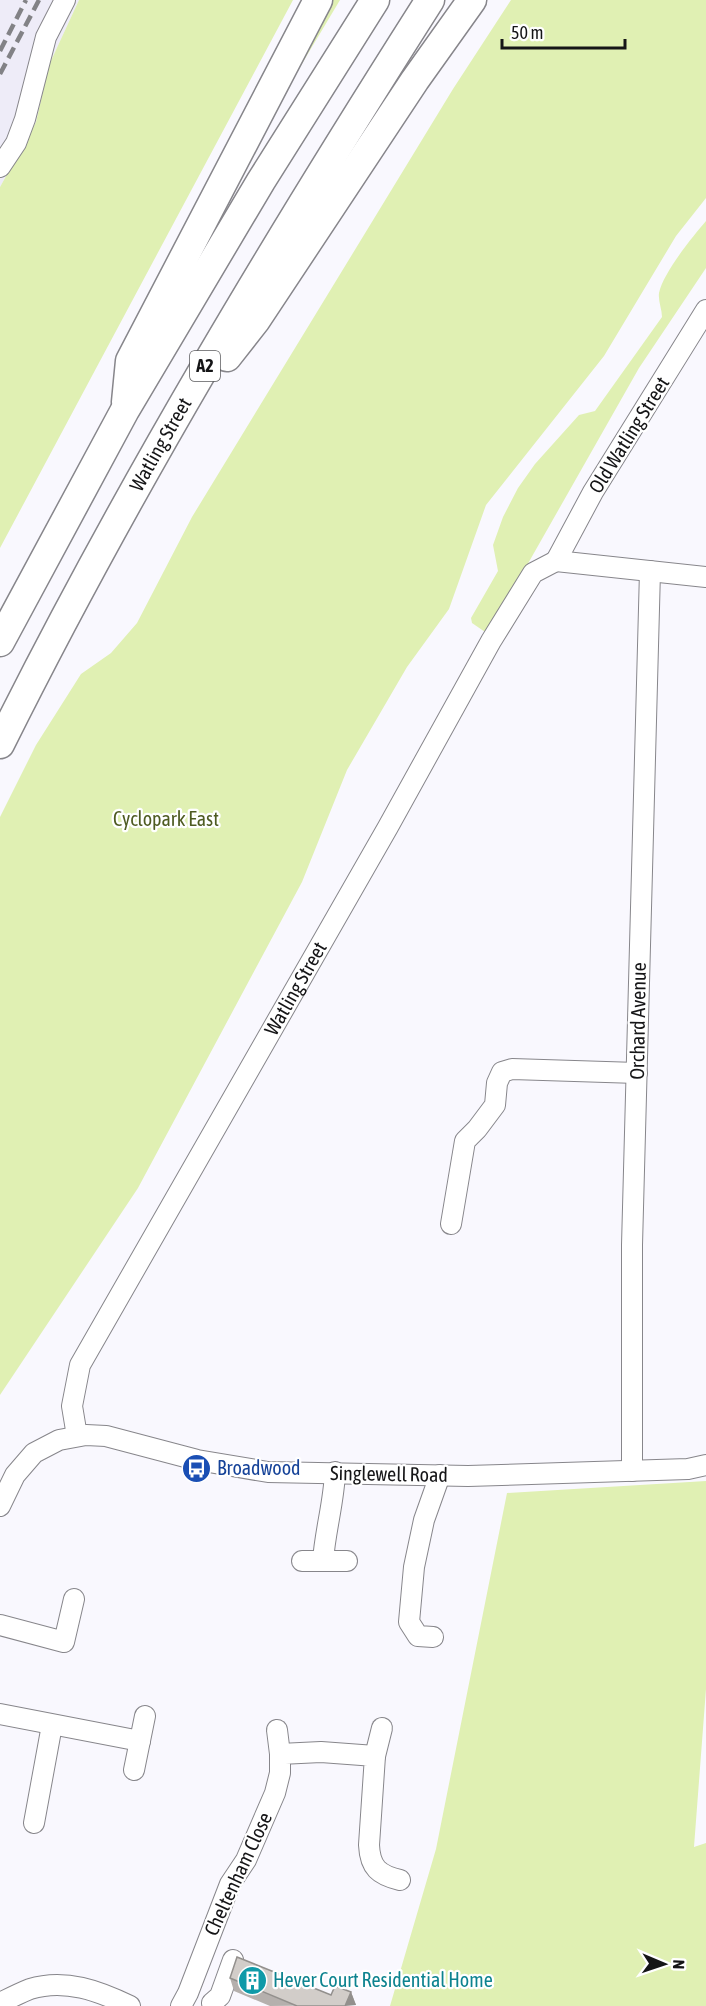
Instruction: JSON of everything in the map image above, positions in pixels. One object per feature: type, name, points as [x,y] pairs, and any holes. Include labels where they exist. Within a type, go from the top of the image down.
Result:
[{"type":"highway","points":[[125,410],[130,362],[318,0]]},
{"type":"highway","name":"A2","points":[[0,642],[125,410],[261,181],[375,0]]},
{"type":"highway","name":"Watling Street","points":[[0,744],[100,552],[162,440],[261,271],[430,0]]},
{"type":"highway","points":[[162,440],[256,320],[403,99],[472,0]]},
{"type":"street","points":[[0,167],[16,143],[25,119],[46,37],[65,0]]},
{"type":"street","name":"Old Watling Street","points":[[556,561],[593,492],[706,310]]},
{"type":"street","points":[[556,561],[706,577]]},
{"type":"street","name":"Watling Street","points":[[76,1436],[72,1406],[80,1365],[382,837],[491,641],[533,573],[556,561]]},
{"type":"street","name":"Orchard Avenue","points":[[632,1471],[631,1332],[650,571]]},
{"type":"street","points":[[452,1224],[465,1141],[495,1105],[497,1083],[501,1072],[512,1069],[637,1073]]},
{"type":"street","name":"Singlewell Road","points":[[0,1506],[13,1478],[30,1456],[50,1444],[76,1436],[104,1436],[197,1460],[253,1470],[468,1476],[688,1469],[706,1465]]},
{"type":"street","points":[[323,1561],[335,1472]]},
{"type":"street","points":[[433,1637],[418,1636],[410,1622],[414,1568],[424,1520],[441,1475]]},
{"type":"street","points":[[302,1561],[347,1561]]},
{"type":"street","points":[[0,1625],[64,1642],[74,1599]]},
{"type":"street","points":[[0,1714],[140,1741]]},
{"type":"street","points":[[135,1770],[145,1716]]},
{"type":"street","points":[[34,1823],[52,1725]]},
{"type":"street","points":[[382,1728],[375,1756],[369,1858],[384,1876],[400,1880]]},
{"type":"street","name":"Cheltenham Close","points":[[212,2005],[184,2000],[232,1880],[249,1854],[275,1793],[280,1773],[277,1730]]},
{"type":"street","points":[[280,1754],[321,1752],[375,1756]]},
{"type":"street","points":[[212,2005],[220,1996],[233,1960]]},
{"type":"street","points":[[0,2003],[32,1989],[65,1984],[102,1992],[130,2006]]},
{"type":"shaded area","points":[[0,0],[79,0],[49,65],[36,122],[0,187]]},
{"type":"green space","points":[[79,0],[293,0],[0,548],[0,187],[36,122],[49,65]]},
{"type":"green space","points":[[323,0],[340,0],[248,154]]},
{"type":"green space","name":"Cyclopark East","points":[[511,0],[706,0],[706,198],[676,236],[604,356],[486,505],[449,609],[407,667],[347,770],[302,882],[138,1188],[0,1395],[0,817],[36,745],[81,674],[111,653],[137,623],[192,517],[453,89]]},
{"type":"green space","points":[[706,221],[706,268],[639,368],[488,634],[472,623],[471,618],[498,571],[493,545],[503,517],[518,488],[535,464],[579,415],[595,411],[662,317],[659,293],[666,275]]},
{"type":"green space","points":[[706,1481],[706,1689],[694,1847],[706,1843],[706,2006],[390,2006],[436,1849],[507,1493]]},
{"type":"building","points":[[237,1957],[331,1995],[335,1986],[351,1992],[345,2006],[297,2006],[230,1978]]},
{"type":"railway","points":[[0,51],[26,0]]},
{"type":"railway","points":[[0,74],[39,0]]},
{"type":"place","name":"Broadwood","points":[[196,1468]]},
{"type":"place","name":"Hever Court Residential Home","points":[[252,1980]]}]
